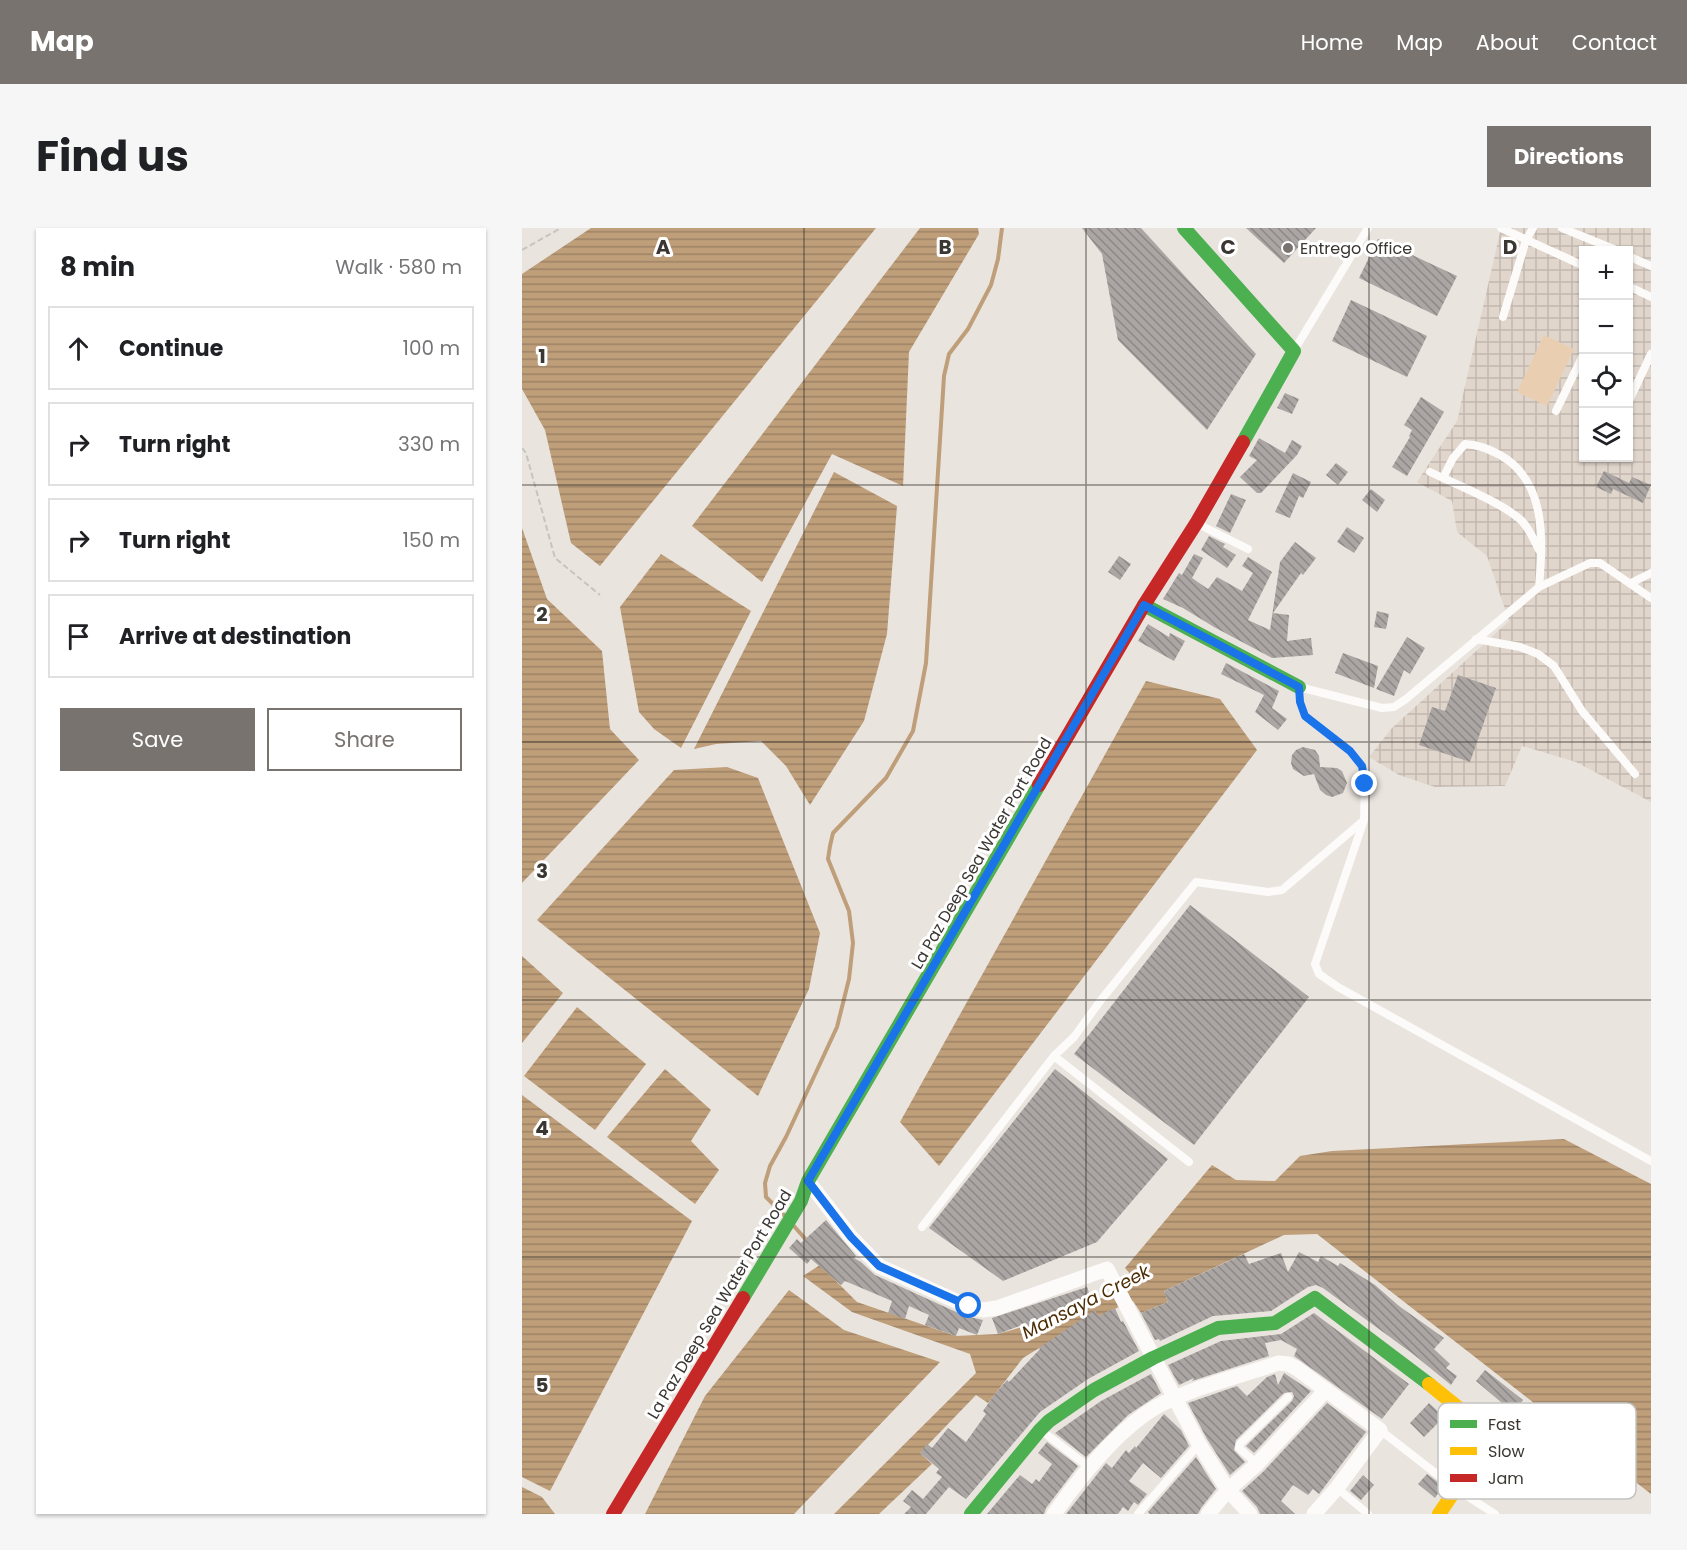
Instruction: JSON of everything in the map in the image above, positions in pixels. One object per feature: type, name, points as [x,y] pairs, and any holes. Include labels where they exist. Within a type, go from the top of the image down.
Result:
[{"type":"main road","points":[[1184,228],[1294,351]]},
{"type":"main road","name":"La Paz Deep Sea Water Port Road","points":[[613,1514],[801,1201],[808,1181],[1144,605],[1196,523],[1294,351]]},
{"type":"main road","points":[[1144,605],[1299,687]]},
{"type":"main road","points":[[971,1514],[1040,1430],[1049,1421],[1094,1390],[1218,1328],[1275,1323],[1315,1298],[1405,1364],[1453,1403]]},
{"type":"main road","points":[[1439,1514],[1449,1499]]},
{"type":"street","points":[[808,1181],[851,1237],[879,1266],[969,1306],[983,1310],[997,1308],[1107,1269],[1199,1444],[1228,1490],[1250,1514]]},
{"type":"street","points":[[1054,1514],[1090,1468],[1134,1423],[1155,1408],[1175,1398],[1278,1363],[1296,1368],[1380,1430],[1337,1488],[1314,1514]]},
{"type":"street","points":[[1208,1514],[1228,1490],[1257,1464],[1326,1390]]},
{"type":"lane","points":[[1294,351],[1368,228]]},
{"type":"lane","points":[[1501,228],[1579,264]]},
{"type":"lane","points":[[1503,317],[1527,240],[1533,228]]},
{"type":"lane","points":[[1562,228],[1606,246]]},
{"type":"lane","points":[[1633,259],[1651,266]]},
{"type":"lane","points":[[1633,288],[1651,297]]},
{"type":"lane","points":[[1556,411],[1584,354]]},
{"type":"lane","points":[[1633,394],[1651,354]]},
{"type":"lane","points":[[1443,478],[1453,458],[1466,444],[1481,445],[1509,460],[1528,481],[1539,514],[1542,557],[1539,587]]},
{"type":"lane","points":[[1430,472],[1474,492],[1521,520],[1532,534],[1542,557]]},
{"type":"lane","points":[[1196,523],[1248,549]]},
{"type":"lane","points":[[1651,598],[1600,563],[1590,563],[1539,587],[1394,707],[1382,708],[1299,687],[1300,702],[1305,716],[1350,751],[1362,766],[1365,784],[1364,820],[1315,964],[1319,974],[1348,993],[1651,1161]]},
{"type":"lane","points":[[1631,583],[1651,573]]},
{"type":"lane","points":[[1476,639],[1520,647],[1538,654],[1554,666],[1582,711],[1635,774]]},
{"type":"lane","points":[[922,1227],[1054,1056],[1074,1037],[1196,882],[1268,892],[1282,890],[1364,820]]},
{"type":"lane","points":[[1054,1056],[1189,1162]]},
{"type":"lane","points":[[1257,1464],[1239,1448],[1240,1443],[1288,1397]]},
{"type":"lane","points":[[1040,1430],[1090,1468]]},
{"type":"lane","points":[[1380,1430],[1438,1475]]},
{"type":"lane","points":[[1137,1514],[1199,1444]]},
{"type":"lane","points":[[1337,1488],[1368,1514]]},
{"type":"lane","points":[[1472,1499],[1495,1514]]},
{"type":"path","points":[[522,250],[561,228]]},
{"type":"path","points":[[522,448],[526,453],[555,558],[600,595]]},
{"type":"shaded area","points":[[591,228],[876,228],[600,566],[571,543],[545,430],[522,389],[522,274]]},
{"type":"shaded area","points":[[920,228],[978,228],[979,234],[909,352],[903,486],[832,454],[762,582],[692,526]]},
{"type":"shaded area","points":[[1501,228],[1651,228],[1651,802],[1576,762],[1522,746],[1505,786],[1435,787],[1399,775],[1369,757],[1392,728],[1509,621],[1487,556],[1457,532],[1452,501],[1417,482],[1457,421]]},
{"type":"shaded area","points":[[1544,335],[1574,349],[1547,406],[1517,392]]},
{"type":"shaded area","points":[[834,472],[897,506],[887,634],[864,721],[810,805],[786,766],[761,741],[716,744],[694,749]]},
{"type":"shaded area","points":[[522,528],[547,599],[602,651],[610,729],[639,760],[522,883]]},
{"type":"shaded area","points":[[661,554],[751,611],[681,748],[654,729],[639,712],[620,607]]},
{"type":"shaded area","points":[[1146,681],[1220,699],[1257,750],[939,1166],[900,1122]]},
{"type":"shaded area","points":[[727,767],[758,778],[820,933],[809,989],[758,1096],[537,920],[674,770]]},
{"type":"shaded area","points":[[522,956],[563,993],[522,1043]]},
{"type":"shaded area","points":[[577,1007],[646,1064],[595,1130],[524,1076]]},
{"type":"shaded area","points":[[665,1069],[711,1110],[691,1141],[719,1170],[695,1204],[607,1137]]},
{"type":"shaded area","points":[[522,1095],[692,1221],[550,1491],[522,1477]]},
{"type":"shaded area","points":[[1564,1139],[1651,1184],[1651,1494],[1636,1482],[1636,1403],[1534,1403],[1317,1234],[1284,1235],[1164,1291],[1168,1302],[1141,1313],[1133,1301],[1075,1326],[1023,1358],[988,1403],[976,1395],[920,1453],[932,1464],[879,1514],[834,1514],[976,1373],[970,1354],[852,1312],[803,1276],[820,1265],[857,1302],[956,1336],[998,1334],[1093,1302],[1137,1282],[1125,1268],[1212,1165],[1236,1180],[1275,1181],[1300,1156],[1332,1151]]},
{"type":"shaded area","points":[[789,1290],[844,1330],[940,1362],[794,1514],[645,1514],[705,1396]]},
{"type":"shaded area","points":[[522,1487],[542,1497],[555,1514],[522,1514]]},
{"type":"building","points":[[1082,228],[1141,228],[1256,354],[1207,430],[1118,340],[1102,254]]},
{"type":"building","points":[[1246,228],[1316,228],[1284,263]]},
{"type":"building","points":[[1378,239],[1457,276],[1437,316],[1359,278]]},
{"type":"building","points":[[1351,300],[1427,336],[1407,377],[1332,341]]},
{"type":"building","points":[[1285,393],[1299,399],[1292,414],[1277,408]]},
{"type":"building","points":[[1421,397],[1444,412],[1407,476],[1392,467],[1410,437],[1412,430],[1404,425]]},
{"type":"building","points":[[1259,438],[1285,453],[1292,440],[1302,446],[1297,455],[1261,493],[1257,493],[1240,477],[1257,460],[1249,456]]},
{"type":"building","points":[[1336,463],[1348,472],[1338,485],[1326,475]]},
{"type":"building","points":[[1604,471],[1629,483],[1632,477],[1651,485],[1643,503],[1613,489],[1611,494],[1596,487]]},
{"type":"building","points":[[1293,473],[1311,482],[1303,498],[1299,496],[1290,518],[1275,512]]},
{"type":"building","points":[[1371,489],[1385,500],[1377,512],[1362,500]]},
{"type":"building","points":[[1231,494],[1246,500],[1230,533],[1216,526]]},
{"type":"building","points":[[1347,527],[1364,538],[1354,553],[1337,542]]},
{"type":"building","points":[[1209,536],[1225,544],[1223,547],[1236,555],[1227,568],[1201,550]]},
{"type":"building","points":[[1295,542],[1316,558],[1303,575],[1301,573],[1273,613],[1289,615],[1287,641],[1311,638],[1313,655],[1272,658],[1163,599],[1179,573],[1182,575],[1194,554],[1203,558],[1192,578],[1208,589],[1217,577],[1242,591],[1253,573],[1242,566],[1248,557],[1272,572],[1248,620],[1270,630],[1280,562]]},
{"type":"building","points":[[1119,556],[1131,564],[1120,580],[1108,572]]},
{"type":"building","points":[[1377,611],[1389,614],[1386,629],[1374,627]]},
{"type":"building","points":[[1148,624],[1169,637],[1170,633],[1185,641],[1174,661],[1138,641]]},
{"type":"building","points":[[1407,637],[1425,648],[1410,674],[1404,670],[1394,696],[1376,689]]},
{"type":"building","points":[[1343,653],[1378,666],[1374,688],[1335,673]]},
{"type":"building","points":[[1226,663],[1279,691],[1272,708],[1287,719],[1278,730],[1255,712],[1264,695],[1221,674]]},
{"type":"building","points":[[1458,675],[1496,688],[1470,762],[1419,745],[1432,707],[1445,711]]},
{"type":"building","points":[[1303,747],[1315,750],[1319,756],[1320,767],[1337,768],[1342,771],[1347,783],[1343,793],[1332,797],[1326,795],[1320,790],[1314,774],[1304,776],[1293,769],[1292,755]]},
{"type":"building","points":[[1190,905],[1309,997],[1194,1145],[1074,1054]]},
{"type":"building","points":[[1055,1069],[1168,1159],[1097,1242],[1003,1281],[929,1228]]},
{"type":"building","points":[[826,1220],[856,1256],[854,1258],[875,1275],[965,1316],[983,1320],[977,1335],[959,1328],[956,1336],[925,1325],[929,1315],[909,1306],[905,1319],[888,1313],[892,1301],[845,1281],[841,1285],[811,1259],[807,1264],[789,1248],[797,1239],[801,1243]]},
{"type":"building","points":[[1299,1252],[1318,1262],[1321,1256],[1338,1266],[1340,1263],[1375,1285],[1399,1306],[1444,1338],[1434,1349],[1450,1364],[1446,1368],[1457,1376],[1451,1385],[1413,1354],[1316,1285],[1308,1287],[1271,1311],[1213,1316],[1160,1341],[1155,1340],[1141,1313],[1168,1302],[1164,1291],[1244,1254],[1249,1264],[1281,1253],[1288,1272]]},
{"type":"building","points":[[1087,1287],[1094,1307],[1026,1326],[1025,1324],[998,1334],[992,1318]]},
{"type":"building","points":[[1115,1308],[1139,1351],[1088,1379],[1040,1412],[966,1499],[949,1487],[926,1514],[904,1514],[911,1507],[903,1501],[912,1490],[923,1499],[942,1477],[936,1473],[939,1469],[920,1453],[927,1444],[932,1448],[948,1428],[966,1442],[986,1414],[983,1411],[994,1395],[1007,1380],[1009,1382],[1039,1348],[1095,1310],[1098,1316]]},
{"type":"building","points":[[1314,1313],[1409,1384],[1382,1419],[1294,1356],[1297,1349],[1281,1340],[1265,1343],[1269,1356],[1192,1381],[1194,1378],[1179,1385],[1168,1365],[1221,1341],[1281,1334]]},
{"type":"building","points":[[1485,1370],[1523,1400],[1521,1403],[1502,1403],[1476,1381]]},
{"type":"building","points":[[1284,1373],[1311,1391],[1254,1453],[1246,1446],[1292,1401],[1294,1396],[1292,1392],[1284,1393],[1236,1440],[1234,1450],[1245,1462],[1230,1475],[1188,1403],[1237,1386],[1247,1396],[1267,1377],[1275,1374],[1278,1385]]},
{"type":"building","points":[[1151,1374],[1161,1393],[1128,1415],[1086,1457],[1055,1433],[1101,1401]]},
{"type":"building","points":[[1327,1403],[1366,1432],[1319,1494],[1313,1489],[1308,1495],[1293,1485],[1281,1501],[1295,1514],[1260,1514],[1257,1507],[1242,1491],[1264,1471]]},
{"type":"building","points":[[1429,1403],[1438,1411],[1438,1423],[1424,1437],[1410,1423]]},
{"type":"building","points":[[1164,1414],[1181,1430],[1189,1446],[1161,1478],[1143,1463],[1129,1481],[1147,1494],[1138,1505],[1134,1502],[1128,1511],[1123,1507],[1118,1514],[1066,1514],[1106,1463],[1112,1468],[1126,1450],[1129,1453],[1135,1446],[1136,1448]]},
{"type":"building","points":[[1047,1442],[1078,1466],[1046,1508],[1044,1514],[987,1514],[1020,1475],[1032,1484],[1036,1479],[1039,1482],[1052,1464],[1038,1453]]},
{"type":"building","points":[[1196,1457],[1216,1489],[1198,1514],[1150,1514],[1148,1512]]},
{"type":"building","points":[[1427,1474],[1438,1482],[1438,1494],[1435,1498],[1418,1484]]},
{"type":"building","points":[[1363,1475],[1374,1485],[1361,1500],[1350,1491]]},
{"type":"waterway","points":[[784,1215],[766,1197],[765,1183],[770,1166],[786,1137],[837,1027],[849,979],[853,943],[849,911],[828,859],[830,846],[833,833],[886,778],[913,731],[926,663],[944,376],[949,354],[968,329],[991,285],[998,259],[1002,228]]},
{"type":"waterway","points":[[793,1225],[808,1242]]},
{"type":"traffic: fast","points":[[1184,228],[1294,351],[1243,442]]},
{"type":"traffic: fast","points":[[1144,605],[1299,687]]},
{"type":"traffic: fast","points":[[743,1298],[801,1201],[808,1181],[1039,785]]},
{"type":"traffic: fast","points":[[971,1514],[1040,1430],[1049,1421],[1094,1390],[1153,1358],[1218,1328],[1275,1323],[1315,1298],[1429,1384]]},
{"type":"traffic: slow","points":[[1429,1384],[1452,1403]]},
{"type":"traffic: slow","points":[[1439,1514],[1449,1499]]},
{"type":"traffic: jam","points":[[1039,785],[1243,442]]},
{"type":"traffic: jam","points":[[613,1514],[743,1298]]},
{"type":"place","name":"Entrego Office","points":[[1288,248]]},
{"type":"route","points":[[969,1306],[890,1273],[879,1266],[851,1237],[808,1181],[1144,605],[1299,687],[1300,702],[1305,716],[1350,751],[1362,766],[1365,784]]},
{"type":"water label","name":"Mansaya Creek","points":[[1086,1302]]}]
